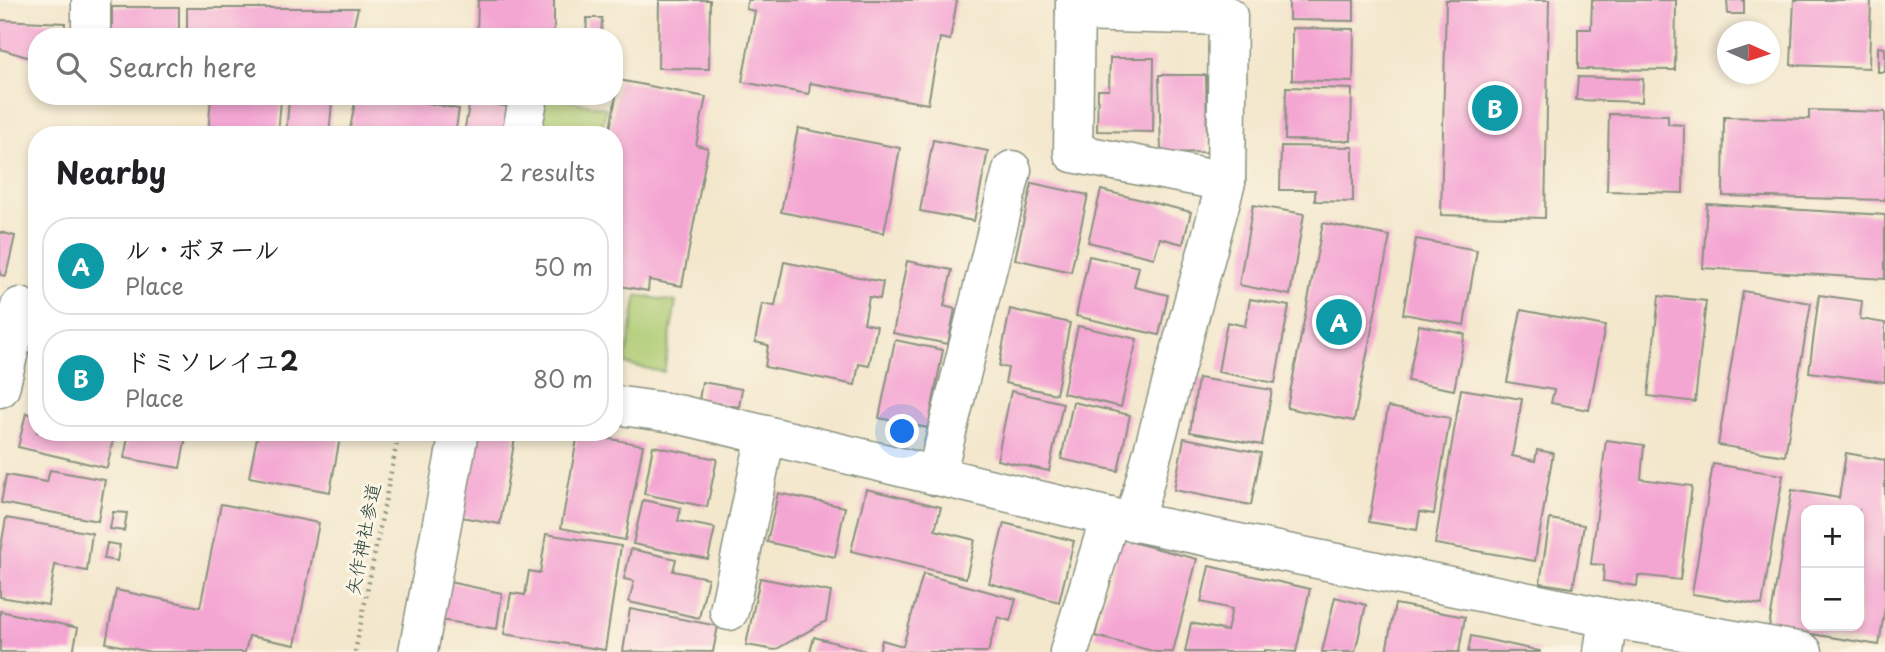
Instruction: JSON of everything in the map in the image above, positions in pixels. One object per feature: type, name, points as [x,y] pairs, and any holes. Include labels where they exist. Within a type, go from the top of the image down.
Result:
[{"type":"street","points":[[91,0],[91,28]]},
{"type":"street","points":[[1069,652],[1122,519],[1226,182],[1228,16],[1075,6],[1073,153],[1226,182]]},
{"type":"street","points":[[523,126],[527,105]]},
{"type":"street","points":[[936,475],[1012,170]]},
{"type":"street","points":[[0,388],[19,307]]},
{"type":"street","points":[[623,406],[673,413],[1605,635],[1803,652]]},
{"type":"street","points":[[729,611],[766,435]]},
{"type":"street","points":[[418,652],[457,441]]},
{"type":"path","name":"矢作神社参道","points":[[355,652],[397,441]]},
{"type":"green space","points":[[544,105],[591,105],[606,108],[603,126],[540,126]]},
{"type":"green space","points":[[637,295],[676,302],[664,372],[625,364]]},
{"type":"building","points":[[478,0],[554,0],[554,28],[477,28]]},
{"type":"building","points":[[659,0],[710,0],[709,69],[658,68]]},
{"type":"building","points":[[748,0],[957,0],[950,40],[940,38],[928,104],[810,83],[809,94],[742,82],[755,11],[746,9]]},
{"type":"building","points":[[1289,0],[1354,0],[1354,21],[1289,20]]},
{"type":"building","points":[[1446,0],[1549,0],[1545,218],[1441,215]]},
{"type":"building","points":[[1592,0],[1676,0],[1675,70],[1578,69],[1578,29],[1591,29]]},
{"type":"building","points":[[1727,0],[1744,0],[1744,14],[1728,14]]},
{"type":"building","points":[[1794,0],[1871,0],[1869,68],[1791,65]]},
{"type":"building","points":[[112,7],[179,7],[179,28],[112,28]]},
{"type":"building","points":[[187,8],[358,8],[353,28],[187,28]]},
{"type":"building","points":[[587,18],[602,18],[601,28],[586,28]]},
{"type":"building","points":[[0,20],[65,23],[65,28],[28,28],[28,57],[0,49]]},
{"type":"building","points":[[1292,28],[1354,29],[1353,82],[1292,80]]},
{"type":"building","points":[[1878,47],[1885,48],[1885,72],[1878,72]]},
{"type":"building","points":[[1110,58],[1154,58],[1153,132],[1097,131],[1098,90],[1109,90]]},
{"type":"building","points":[[1159,75],[1206,75],[1207,152],[1161,153]]},
{"type":"building","points":[[1578,77],[1643,79],[1642,102],[1576,100]]},
{"type":"building","points":[[623,81],[706,97],[696,145],[708,148],[682,286],[649,280],[648,291],[623,287],[623,126],[611,126],[614,105],[623,105]]},
{"type":"building","points":[[1286,87],[1352,89],[1351,141],[1285,140]]},
{"type":"building","points":[[210,105],[281,105],[279,126],[209,126]]},
{"type":"building","points":[[288,105],[332,105],[330,126],[287,126]]},
{"type":"building","points":[[354,105],[438,105],[459,109],[456,126],[351,126]]},
{"type":"building","points":[[469,105],[511,107],[508,126],[465,126]]},
{"type":"building","points":[[1809,110],[1885,112],[1885,200],[1723,196],[1724,117],[1809,119]]},
{"type":"building","points":[[1609,114],[1668,115],[1668,124],[1684,125],[1683,193],[1607,191]]},
{"type":"building","points":[[798,128],[900,148],[884,233],[781,212]]},
{"type":"building","points":[[933,140],[988,151],[974,221],[920,211]]},
{"type":"building","points":[[1281,146],[1353,147],[1353,202],[1315,201],[1315,190],[1280,190]]},
{"type":"building","points":[[1032,183],[1088,195],[1071,272],[1015,259]]},
{"type":"building","points":[[1101,190],[1191,212],[1183,244],[1160,238],[1154,258],[1088,242]]},
{"type":"building","points":[[1707,204],[1885,215],[1885,279],[1703,268]]},
{"type":"building","points":[[1253,205],[1304,214],[1290,295],[1239,285]]},
{"type":"building","points":[[1323,223],[1390,236],[1354,421],[1287,408]]},
{"type":"building","points":[[0,232],[15,236],[6,276],[0,275]]},
{"type":"building","points":[[1416,239],[1477,250],[1464,325],[1403,314]]},
{"type":"building","points":[[1089,256],[1139,267],[1134,287],[1168,295],[1159,335],[1076,316]]},
{"type":"building","points":[[907,261],[952,270],[944,306],[955,309],[948,344],[893,333]]},
{"type":"building","points":[[784,262],[883,282],[880,299],[869,297],[864,323],[877,326],[869,366],[859,364],[855,385],[765,367],[768,345],[755,342],[762,304],[775,306]]},
{"type":"building","points":[[1743,291],[1811,303],[1785,456],[1718,445]]},
{"type":"building","points":[[1819,295],[1862,301],[1860,319],[1885,323],[1885,382],[1809,372]]},
{"type":"building","points":[[1659,296],[1706,301],[1695,402],[1648,396]]},
{"type":"building","points":[[1250,299],[1289,306],[1275,383],[1218,372],[1227,322],[1245,326]]},
{"type":"building","points":[[1010,309],[1070,323],[1056,394],[1005,383],[1008,368],[999,366]]},
{"type":"building","points":[[1521,310],[1605,326],[1589,410],[1551,403],[1554,390],[1507,382]]},
{"type":"building","points":[[1419,325],[1465,334],[1454,390],[1408,381]]},
{"type":"building","points":[[1078,326],[1137,339],[1121,407],[1063,393]]},
{"type":"building","points":[[895,340],[943,350],[928,428],[879,418]]},
{"type":"building","points":[[1198,378],[1272,390],[1262,445],[1190,432]]},
{"type":"building","points":[[702,382],[742,389],[739,407],[699,400]]},
{"type":"building","points":[[1461,389],[1522,399],[1512,456],[1535,461],[1537,450],[1553,453],[1535,561],[1435,544]]},
{"type":"building","points":[[1011,391],[1063,403],[1049,471],[997,460]]},
{"type":"building","points":[[1073,402],[1130,415],[1118,471],[1061,459]]},
{"type":"building","points":[[1388,407],[1450,418],[1434,514],[1420,512],[1417,530],[1369,522]]},
{"type":"building","points":[[26,413],[28,441],[113,441],[107,468],[18,447]]},
{"type":"building","points":[[1184,438],[1261,453],[1251,505],[1174,490]]},
{"type":"building","points":[[1606,440],[1644,445],[1641,479],[1692,486],[1680,580],[1638,575],[1637,586],[1603,581],[1604,565],[1591,564]]},
{"type":"building","points":[[127,441],[185,441],[180,468],[124,458]]},
{"type":"building","points":[[256,441],[339,441],[330,492],[249,477]]},
{"type":"building","points":[[474,441],[514,441],[500,524],[461,517]]},
{"type":"building","points":[[577,441],[621,441],[643,445],[625,540],[561,528]]},
{"type":"building","points":[[653,446],[717,459],[707,507],[644,494]]},
{"type":"building","points":[[1846,453],[1885,460],[1885,607],[1879,645],[1769,627],[1792,490],[1839,498]]},
{"type":"building","points":[[1713,464],[1783,475],[1762,605],[1692,594]]},
{"type":"building","points":[[50,470],[105,480],[98,521],[1,503],[6,475],[47,482]]},
{"type":"building","points":[[866,489],[941,507],[935,530],[975,540],[966,578],[851,551]]},
{"type":"building","points":[[778,493],[845,507],[835,557],[767,542]]},
{"type":"building","points":[[643,500],[681,508],[678,521],[715,528],[708,559],[633,544]]},
{"type":"building","points":[[221,504],[319,523],[295,645],[249,636],[245,652],[150,652],[106,643],[116,590],[200,607]]},
{"type":"building","points":[[113,512],[127,513],[124,531],[110,529]]},
{"type":"building","points":[[6,518],[92,533],[87,571],[55,565],[48,605],[0,597],[0,552]]},
{"type":"building","points":[[1550,519],[1584,525],[1573,588],[1540,583]]},
{"type":"building","points":[[1004,523],[1074,541],[1059,602],[989,583]]},
{"type":"building","points":[[546,534],[621,546],[605,650],[504,634],[511,593],[525,595],[529,571],[540,573]]},
{"type":"building","points":[[1120,539],[1197,559],[1173,652],[1156,652],[1095,636]]},
{"type":"building","points":[[107,543],[120,545],[117,561],[104,559]]},
{"type":"building","points":[[631,549],[676,559],[673,571],[708,578],[699,618],[629,602],[634,581],[624,579]]},
{"type":"building","points":[[1209,566],[1310,589],[1296,652],[1185,652],[1191,623],[1227,631],[1232,609],[1201,602]]},
{"type":"building","points":[[923,574],[1016,599],[1010,621],[998,617],[988,652],[879,652],[882,640],[903,646]]},
{"type":"building","points":[[760,578],[831,592],[826,621],[775,650],[746,645]]},
{"type":"building","points":[[449,582],[502,593],[497,629],[440,620]]},
{"type":"building","points":[[1335,597],[1366,605],[1355,652],[1322,652]]},
{"type":"building","points":[[1395,604],[1465,617],[1459,652],[1386,652]]},
{"type":"building","points":[[630,609],[718,626],[713,652],[623,651]]},
{"type":"building","points":[[0,611],[78,628],[73,652],[0,652]]},
{"type":"building","points":[[1471,636],[1540,651],[1540,652],[1468,652]]},
{"type":"building","points":[[814,637],[866,651],[866,652],[810,652]]},
{"type":"place","name":"ドミソレイユ2","points":[[1495,108]]},
{"type":"place","name":"ル・ボヌール","points":[[1339,322]]}]
